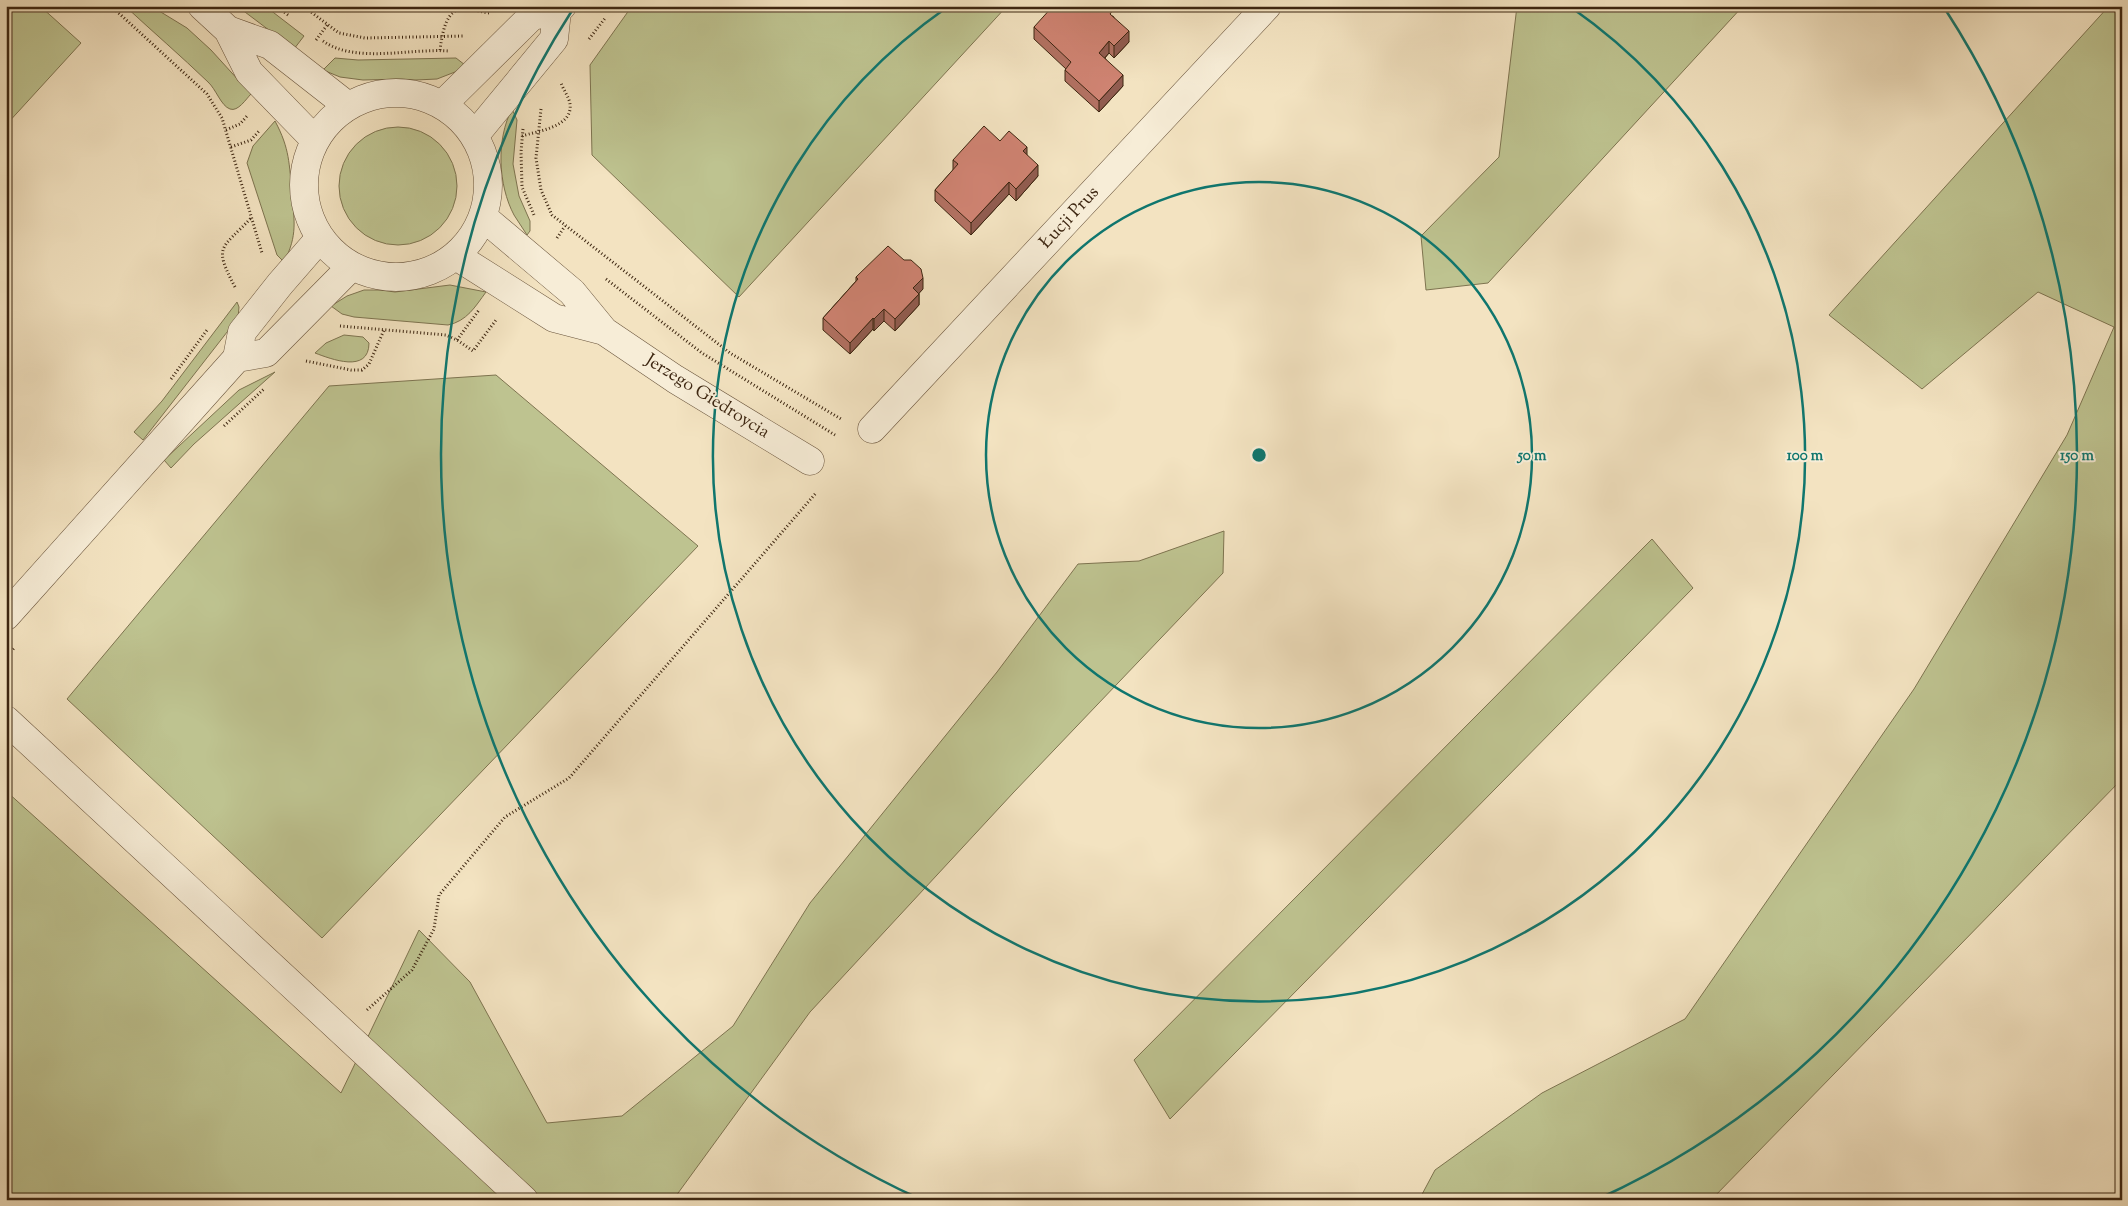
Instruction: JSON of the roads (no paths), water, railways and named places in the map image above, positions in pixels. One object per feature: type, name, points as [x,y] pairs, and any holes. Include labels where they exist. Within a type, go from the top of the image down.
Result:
[{"type":"street","points":[[202,6],[228,30],[249,72],[315,140]]},
{"type":"street","name":"Łucji Prus","points":[[872,429],[1267,6]]},
{"type":"street","points":[[475,135],[554,39],[550,11]]},
{"type":"street","points":[[442,105],[550,11]]},
{"type":"street","points":[[228,30],[270,45],[348,106]]},
{"type":"street","points":[[394,92],[419,95],[442,105],[465,123],[475,135],[485,161],[489,189],[483,217],[476,232],[456,256],[432,270],[405,277],[378,276],[352,266],[340,258],[320,238],[308,215],[304,190],[306,164],[315,140],[335,116],[348,106],[370,96],[394,92]]},
{"type":"street","name":"Jerzego Giedroycia","points":[[483,217],[572,292],[604,331],[675,379],[810,461]]},
{"type":"street","points":[[6,616],[238,358],[242,332],[320,238]]},
{"type":"street","name":"Jerzego Giedroycia","points":[[456,256],[554,318],[604,331]]},
{"type":"street","points":[[238,358],[266,353],[352,266]]},
{"type":"street","points":[[6,720],[524,1200]]}]
